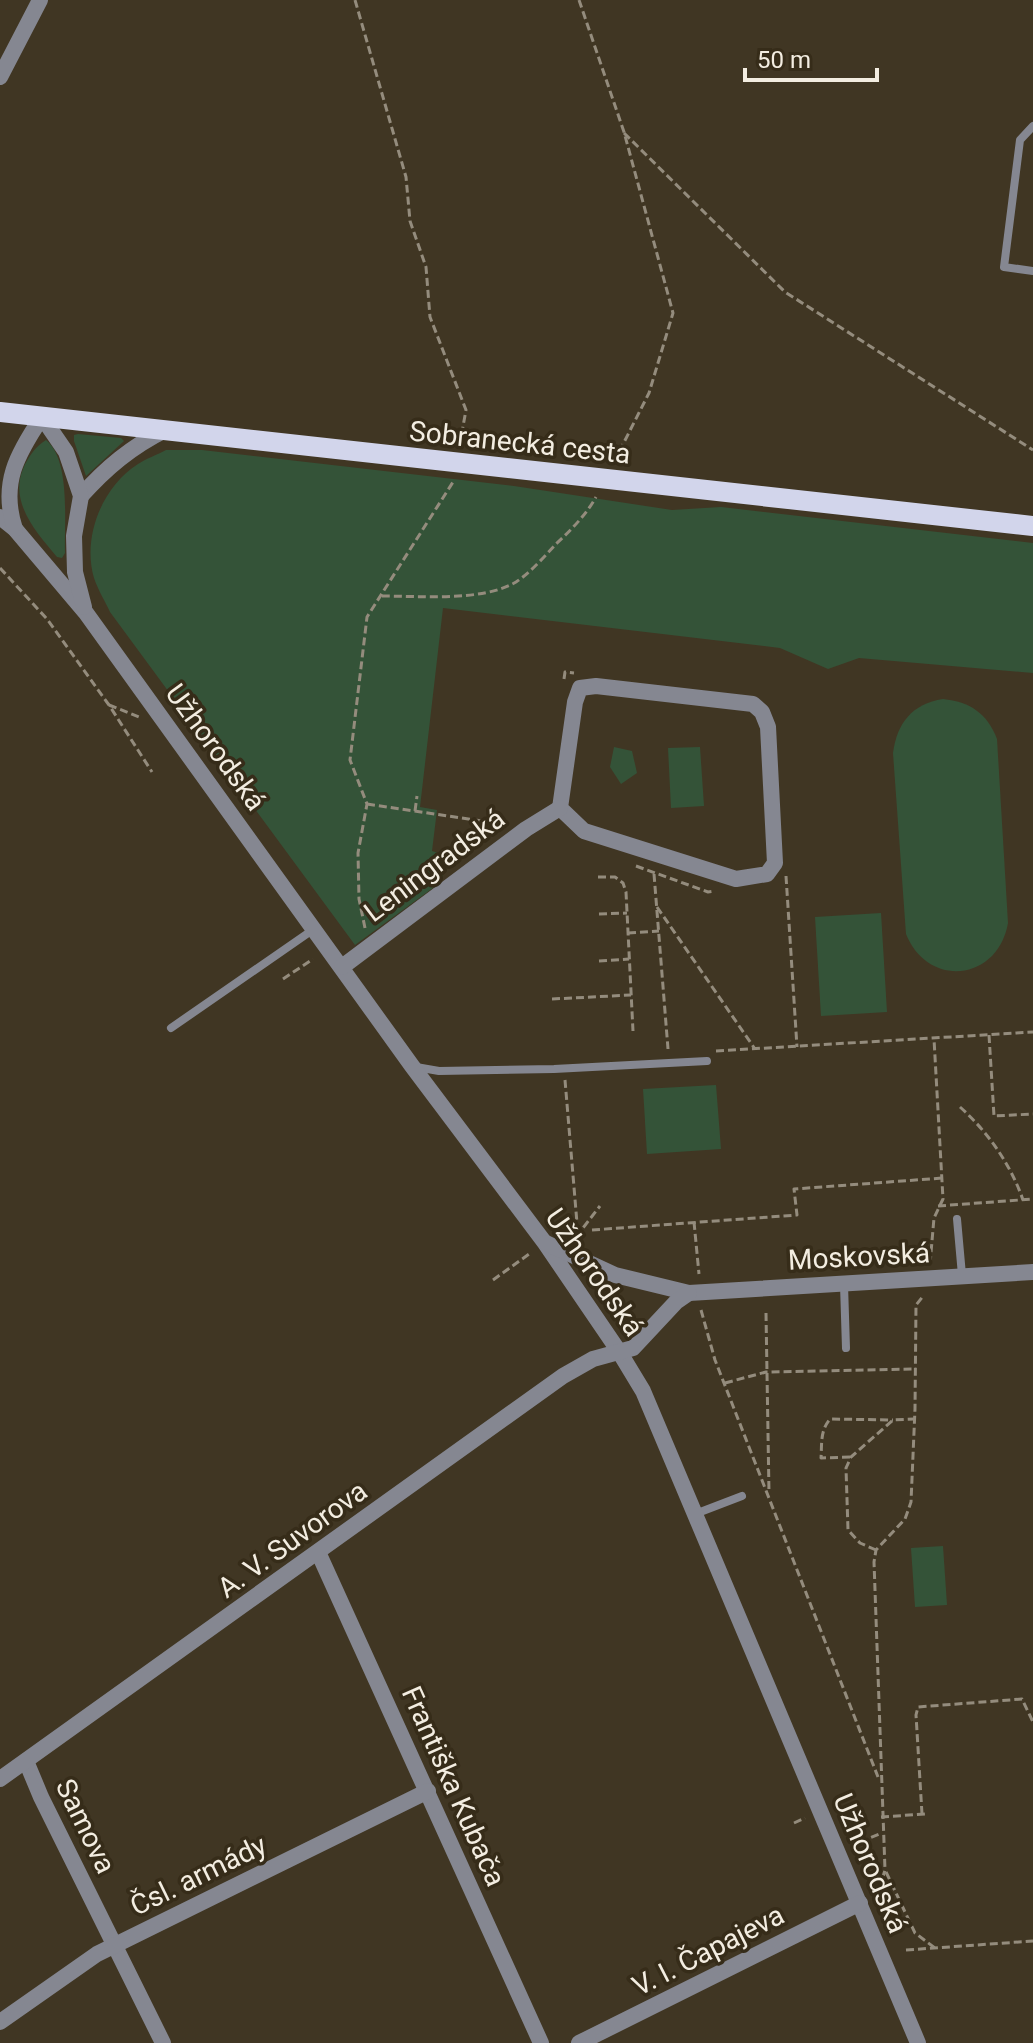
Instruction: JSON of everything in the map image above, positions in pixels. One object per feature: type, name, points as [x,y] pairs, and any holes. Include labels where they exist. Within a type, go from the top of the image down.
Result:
[{"type":"main road","name":"Sobranecká cesta","points":[[0,412],[1033,526]]},
{"type":"street","points":[[0,77],[40,0]]},
{"type":"street","name":"Užhorodská","points":[[15,529],[8,508],[8,483],[22,445],[42,417],[66,452],[81,496],[74,536],[74,560],[86,613]]},
{"type":"street","points":[[81,496],[130,449],[165,430]]},
{"type":"street","name":"Užhorodská","points":[[0,517],[15,529],[86,613],[412,1066],[545,1243],[643,1391],[918,2043]]},
{"type":"street","points":[[596,686],[753,704],[762,712],[768,727],[775,863],[767,874],[736,879],[584,831],[560,808],[575,702],[580,688],[596,686]]},
{"type":"street","name":"Leningradská","points":[[342,967],[526,829],[560,808]]},
{"type":"street","name":"Moskovská","points":[[545,1243],[615,1275],[694,1286],[844,1283],[1033,1272]]},
{"type":"street","points":[[620,1353],[633,1348],[694,1286]]},
{"type":"street","name":"A. V. Suvorova","points":[[0,1779],[563,1376],[593,1359],[620,1353]]},
{"type":"street","name":"Františka Kubača","points":[[318,1552],[541,2043]]},
{"type":"street","name":"Samova","points":[[26,1761],[163,2043]]},
{"type":"street","name":"Čsl. armády","points":[[0,2022],[97,1954],[428,1791]]},
{"type":"street","name":"V. I. Čapajeva","points":[[579,2043],[860,1903]]},
{"type":"lane","points":[[1033,126],[1020,140],[1004,267],[1033,271]]},
{"type":"lane","points":[[171,1028],[315,929]]},
{"type":"lane","points":[[412,1066],[439,1071],[707,1061]]},
{"type":"lane","points":[[957,1219],[962,1275]]},
{"type":"lane","points":[[844,1283],[846,1348]]},
{"type":"lane","points":[[694,1514],[742,1496]]},
{"type":"path","points":[[382,596],[462,595],[514,583],[535,566],[590,507],[649,393],[673,313],[624,132],[579,0]]},
{"type":"path","points":[[624,132],[785,292],[1033,450]]},
{"type":"path","points":[[0,568],[47,619],[109,705],[152,772]]},
{"type":"path","points":[[563,686],[565,672],[580,674]]},
{"type":"path","points":[[415,811],[417,796]]},
{"type":"path","points":[[367,804],[526,829]]},
{"type":"path","points":[[632,859],[637,868],[654,874],[708,892],[721,889]]},
{"type":"path","points":[[786,871],[797,1047]]},
{"type":"path","points":[[654,874],[669,1053]]},
{"type":"path","points":[[598,877],[615,877],[623,883],[633,1031]]},
{"type":"path","points":[[777,886],[787,887]]},
{"type":"path","points":[[657,907],[755,1049]]},
{"type":"path","points":[[599,914],[627,913]]},
{"type":"path","points":[[628,933],[659,931]]},
{"type":"path","points":[[283,979],[318,955]]},
{"type":"path","points":[[599,961],[629,959]]},
{"type":"path","points":[[559,989],[560,999]]},
{"type":"path","points":[[552,999],[631,995]]},
{"type":"path","points":[[935,1948],[915,1933],[885,1870],[874,1562],[876,1550],[905,1519],[911,1502],[916,1305],[923,1297],[934,1218],[943,1199],[934,1039],[1033,1032]]},
{"type":"path","points":[[989,1035],[994,1116],[1033,1114]]},
{"type":"path","points":[[990,1055],[997,1055]]},
{"type":"path","points":[[564,1068],[577,1223]]},
{"type":"path","points":[[960,1107],[980,1125],[1016,1180],[1023,1200]]},
{"type":"path","points":[[592,1230],[797,1215],[794,1189],[943,1178]]},
{"type":"path","points":[[938,1206],[1033,1199]]},
{"type":"path","points":[[583,1226],[600,1206]]},
{"type":"path","points":[[694,1222],[694,1286]]},
{"type":"path","points":[[701,1308],[701,1318],[725,1383],[880,1780]]},
{"type":"path","points":[[766,1313],[770,1499]]},
{"type":"path","points":[[725,1383],[766,1372],[916,1369]]},
{"type":"path","points":[[851,1457],[821,1458],[824,1426],[830,1419],[914,1419]]},
{"type":"path","points":[[876,1550],[860,1543],[848,1530],[846,1468],[851,1457],[893,1420]]},
{"type":"path","points":[[881,1817],[924,1814],[916,1715],[918,1707],[1022,1699],[1033,1722]]},
{"type":"path","points":[[794,1823],[809,1816]]},
{"type":"path","points":[[860,1842],[882,1833]]},
{"type":"path","points":[[879,1890],[885,1870]]},
{"type":"path","points":[[906,1950],[1033,1941]]},
{"type":"green space","points":[[74,435],[121,438],[124,441],[86,476],[74,441]]},
{"type":"green space","points":[[46,440],[54,449],[63,477],[65,553],[62,558],[57,557],[34,528],[20,494],[25,465],[35,449]]},
{"type":"green space","points":[[166,450],[202,450],[514,486],[672,510],[721,507],[1033,543],[1033,673],[859,658],[828,669],[780,648],[443,608],[420,807],[437,810],[432,851],[445,855],[443,876],[437,885],[355,945],[110,612],[96,582],[91,546],[93,530],[105,499],[125,474]]},
{"type":"green space","points":[[943,699],[976,710],[988,722],[997,739],[1008,923],[1002,942],[991,957],[962,971],[945,970],[930,964],[916,952],[906,934],[893,753],[898,733],[908,717],[923,705]]},
{"type":"green space","points":[[614,747],[632,751],[637,773],[621,784],[610,767]]},
{"type":"green space","points":[[700,747],[704,806],[671,808],[668,748]]},
{"type":"green space","points":[[881,913],[887,1012],[821,1016],[815,917]]},
{"type":"green space","points":[[716,1085],[721,1149],[647,1154],[643,1089]]},
{"type":"green space","points":[[943,1546],[947,1605],[915,1607],[911,1548]]}]
